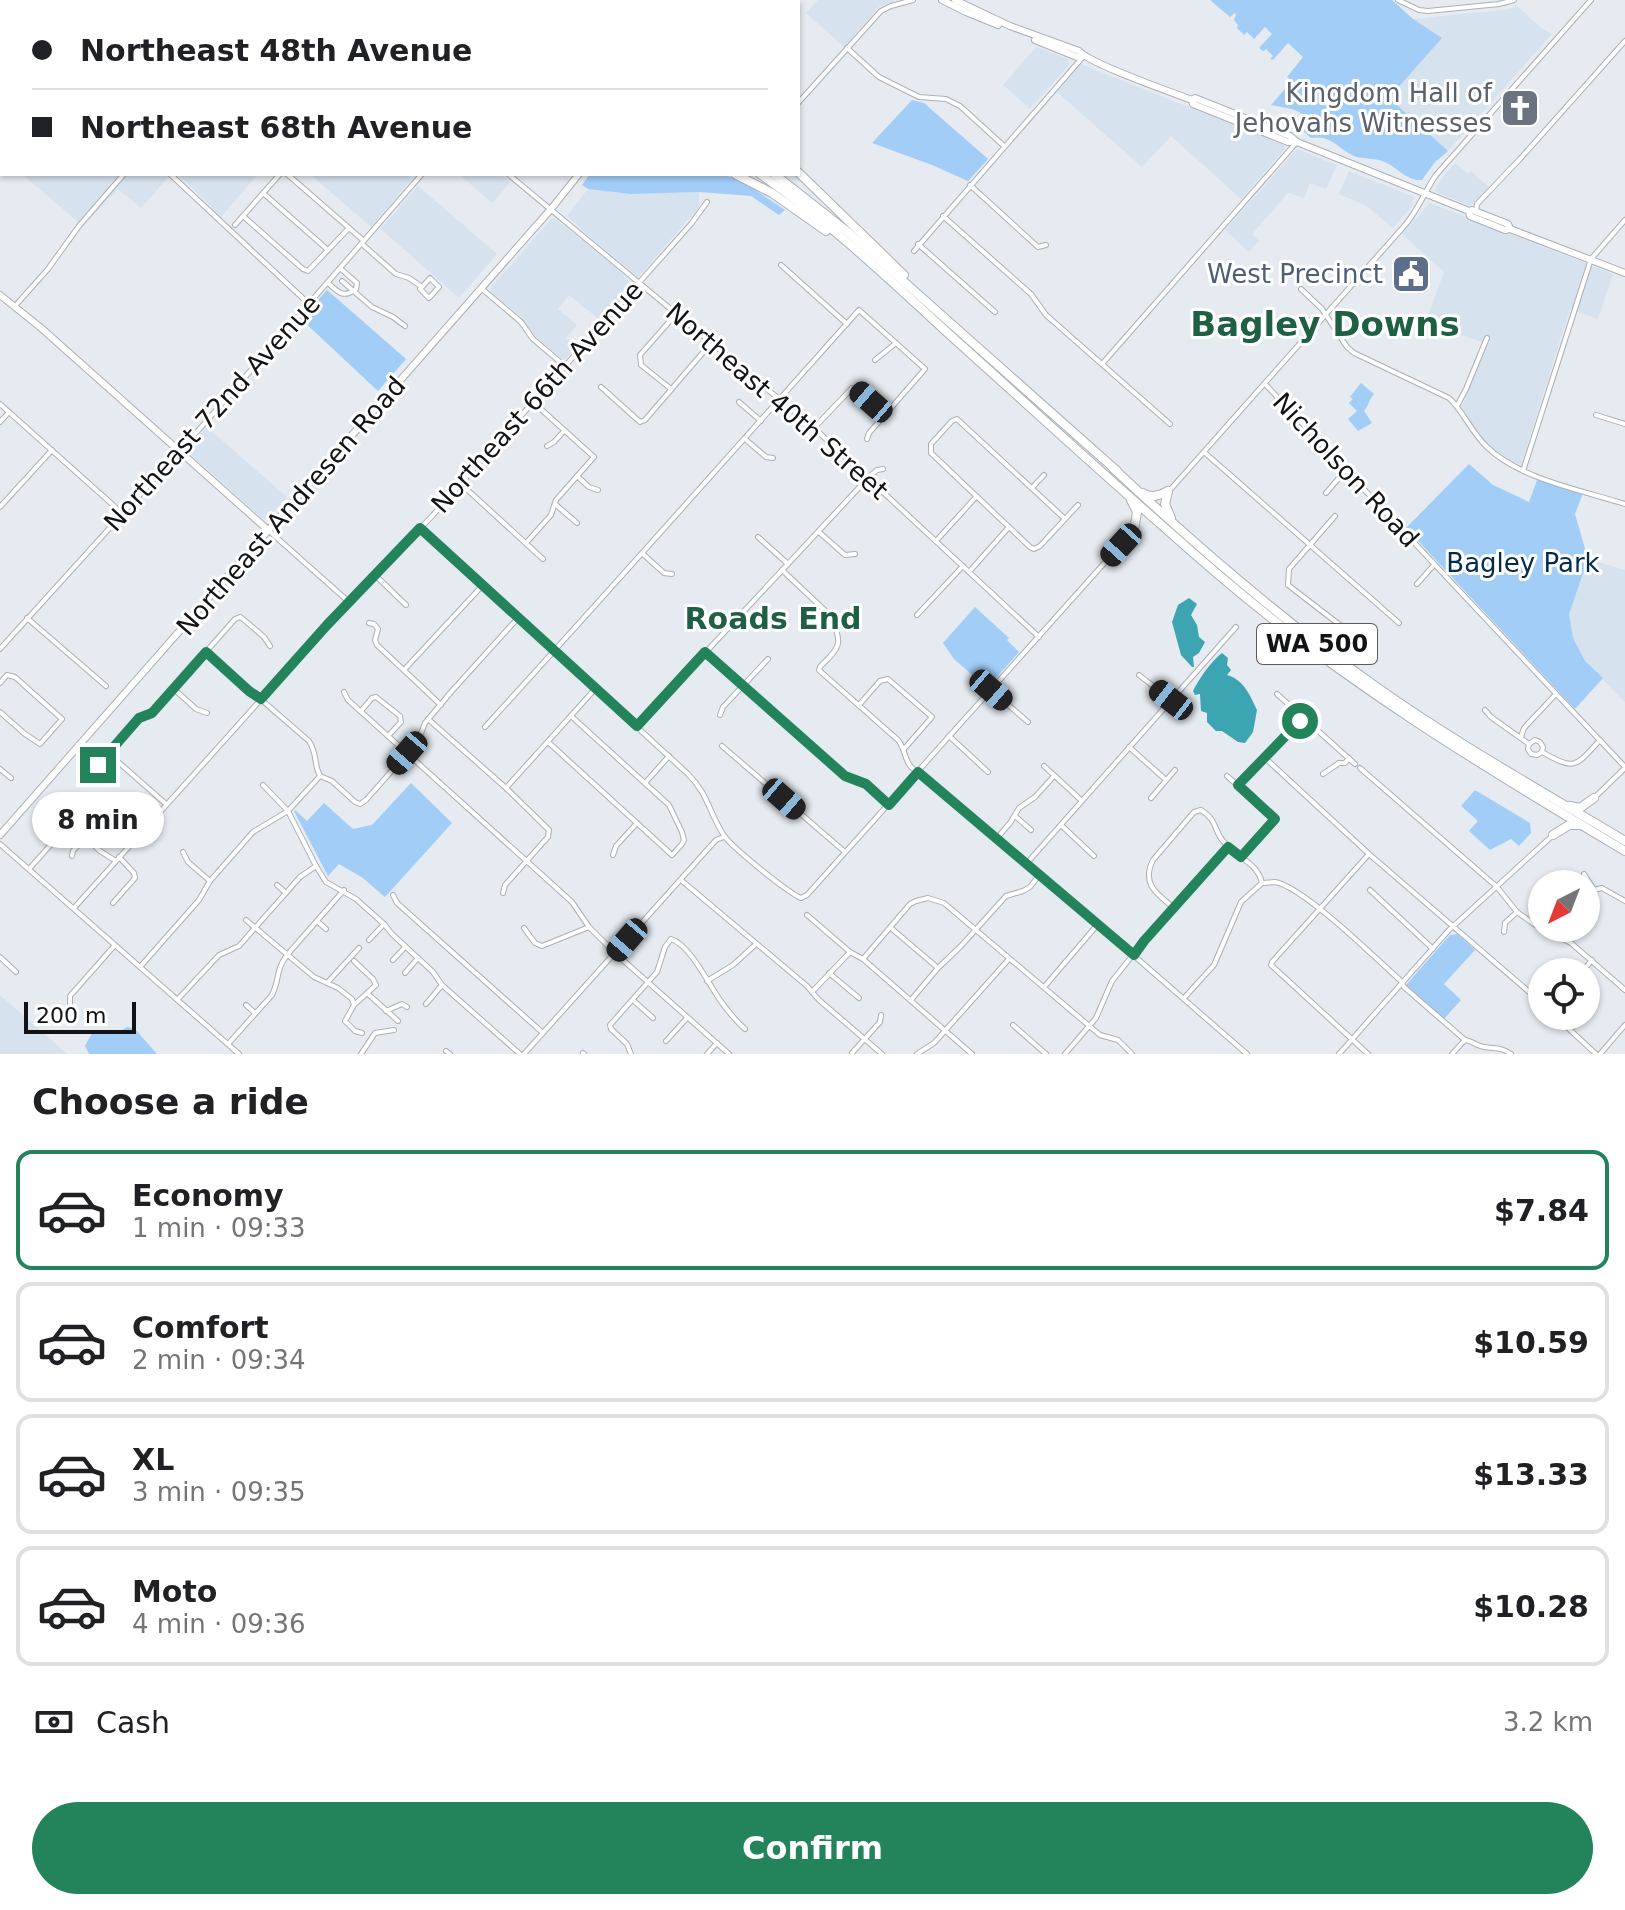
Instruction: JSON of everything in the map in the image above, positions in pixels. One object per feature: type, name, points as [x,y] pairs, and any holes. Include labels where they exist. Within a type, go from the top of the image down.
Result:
[{"type":"highway","points":[[800,174],[957,330]]},
{"type":"highway","points":[[739,176],[772,193],[815,222],[965,348]]},
{"type":"highway","name":"WA 500","points":[[763,176],[829,226],[965,348],[1288,622],[1381,690],[1625,851]]},
{"type":"highway","name":"WA 500","points":[[777,176],[835,222],[957,330],[1111,472],[1164,527],[1259,608],[1332,665],[1423,727],[1625,841]]},
{"type":"highway","points":[[1111,472],[1146,495],[1156,496],[1168,491]]},
{"type":"highway","points":[[1111,472],[1135,506],[1137,517],[1134,530]]},
{"type":"highway","points":[[1168,491],[1165,504],[1168,513],[1200,547]]},
{"type":"highway","points":[[1134,530],[1146,524],[1164,527]]},
{"type":"highway","points":[[1553,835],[1560,822],[1560,807],[1580,808],[1594,798]]},
{"type":"highway","points":[[1594,798],[1591,811],[1597,824]]},
{"type":"highway","points":[[1553,835],[1569,825],[1583,826]]},
{"type":"main road","points":[[942,0],[1077,57],[1083,56]]},
{"type":"main road","points":[[955,0],[1010,26],[1079,51],[1083,56],[1192,100],[1193,104],[1508,224],[1510,229],[1625,273]]},
{"type":"main road","name":"Northeast Andresen Road","points":[[0,835],[577,176]]},
{"type":"main road","points":[[0,295],[268,530]]},
{"type":"street","points":[[800,101],[881,11],[913,0]]},
{"type":"street","points":[[1398,0],[1428,11],[1514,0]]},
{"type":"street","points":[[1168,491],[1406,224],[1436,175],[1591,0]]},
{"type":"street","points":[[1472,212],[1625,41]]},
{"type":"street","points":[[847,48],[879,77],[919,97],[946,99],[960,106],[1004,146]]},
{"type":"street","points":[[914,251],[1083,56]]},
{"type":"street","points":[[1102,364],[1297,142]]},
{"type":"street","points":[[15,306],[122,176]]},
{"type":"street","points":[[172,176],[309,304]]},
{"type":"street","points":[[235,225],[278,176]]},
{"type":"street","points":[[289,176],[396,274],[422,287]]},
{"type":"street","name":"Northeast 72nd Avenue","points":[[0,649],[328,283],[417,176]]},
{"type":"street","name":"Northeast 40th Street","points":[[510,176],[781,399],[1039,637]]},
{"type":"street","points":[[970,185],[1038,247],[1046,245]]},
{"type":"street","points":[[263,193],[328,250]]},
{"type":"street","name":"Northeast 66th Avenue","points":[[74,908],[349,602],[461,484],[691,224],[707,202]]},
{"type":"street","points":[[243,216],[308,271],[349,228]]},
{"type":"street","points":[[943,216],[1031,294],[1041,310],[1170,424]]},
{"type":"street","points":[[1523,471],[1591,259],[1625,220]]},
{"type":"street","points":[[918,244],[995,312]]},
{"type":"street","points":[[781,265],[847,324]]},
{"type":"street","points":[[328,283],[341,295],[353,292],[357,287],[357,283],[340,268]]},
{"type":"street","points":[[430,278],[439,287],[429,298],[420,289],[422,287],[430,278]]},
{"type":"street","points":[[342,281],[372,307],[405,326]]},
{"type":"street","points":[[481,288],[565,366]]},
{"type":"street","points":[[1301,289],[1322,309],[1354,353],[1449,398],[1487,448],[1509,465],[1625,504]]},
{"type":"street","points":[[485,727],[859,310],[925,369],[867,439]]},
{"type":"street","points":[[671,389],[641,365],[640,355],[676,314]]},
{"type":"street","points":[[1457,406],[1487,338]]},
{"type":"street","points":[[601,387],[640,422],[645,420],[712,342]]},
{"type":"street","points":[[875,360],[896,343]]},
{"type":"street","name":"Nicholson Road","points":[[1265,383],[1625,768]]},
{"type":"street","points":[[814,428],[852,388],[885,414]]},
{"type":"street","points":[[526,543],[551,515],[556,500],[594,457],[533,402]]},
{"type":"street","points":[[739,402],[761,421]]},
{"type":"street","points":[[0,404],[122,513]]},
{"type":"street","points":[[0,422],[9,412]]},
{"type":"street","points":[[1596,415],[1625,424]]},
{"type":"street","points":[[1065,519],[957,419],[931,444],[931,453],[1034,549],[1040,546],[1078,505]]},
{"type":"street","points":[[547,446],[564,431]]},
{"type":"street","points":[[745,439],[766,457],[773,458]]},
{"type":"street","points":[[995,453],[1002,445]]},
{"type":"street","points":[[0,507],[52,450]]},
{"type":"street","points":[[1204,452],[1399,623]]},
{"type":"street","points":[[637,726],[868,478],[883,469]]},
{"type":"street","points":[[1326,493],[1346,470]]},
{"type":"street","points":[[1032,488],[1044,475]]},
{"type":"street","points":[[577,476],[589,487],[598,490]]},
{"type":"street","points":[[461,484],[543,559]]},
{"type":"street","points":[[936,541],[976,497]]},
{"type":"street","points":[[555,504],[577,523]]},
{"type":"street","points":[[1335,516],[1289,569],[1288,585],[1362,642]]},
{"type":"street","points":[[969,572],[1009,527]]},
{"type":"street","points":[[420,528],[669,756],[701,789],[724,837],[787,890],[801,898],[889,805],[1134,530]]},
{"type":"street","points":[[268,530],[349,602]]},
{"type":"street","points":[[819,532],[845,555],[855,554]]},
{"type":"street","points":[[758,537],[788,564]]},
{"type":"street","points":[[643,554],[664,573],[672,574]]},
{"type":"street","points":[[1417,584],[1434,565]]},
{"type":"street","points":[[917,615],[963,566]]},
{"type":"street","points":[[782,570],[834,620],[838,644],[819,670],[898,740],[908,763],[1247,1054]]},
{"type":"street","points":[[375,575],[406,605]]},
{"type":"street","points":[[404,670],[482,586]]},
{"type":"street","points":[[98,765],[139,718],[152,713],[235,619],[240,617],[270,646]]},
{"type":"street","points":[[27,618],[106,686]]},
{"type":"street","points":[[206,652],[309,741],[315,750],[316,769],[320,776],[332,781],[360,804],[420,738],[428,719],[518,618]]},
{"type":"street","points":[[369,623],[379,630],[375,643],[441,705]]},
{"type":"street","points":[[1027,863],[1236,627]]},
{"type":"street","points":[[1,637],[7,642]]},
{"type":"street","points":[[705,652],[845,776],[866,784],[889,805]]},
{"type":"street","points":[[720,715],[723,707],[768,659]]},
{"type":"street","points":[[0,683],[9,675],[15,677],[62,719],[40,744],[0,712]]},
{"type":"street","points":[[1139,675],[1171,700]]},
{"type":"street","points":[[859,705],[884,679],[888,679],[932,717],[904,749]]},
{"type":"street","points":[[174,689],[196,709],[207,713]]},
{"type":"street","points":[[506,788],[595,689]]},
{"type":"street","points":[[991,690],[1028,722]]},
{"type":"street","points":[[344,692],[360,711],[572,902],[589,927],[615,953],[729,1054]]},
{"type":"street","points":[[1277,694],[1497,887],[1517,912],[1528,920]]},
{"type":"street","points":[[1521,737],[1524,728],[1556,694]]},
{"type":"street","points":[[360,711],[374,697],[381,699],[402,720],[388,736]]},
{"type":"street","points":[[1485,710],[1529,744]]},
{"type":"street","points":[[548,742],[672,855],[682,844],[682,832],[669,805],[571,716]]},
{"type":"street","points":[[1238,785],[1303,717]]},
{"type":"street","points":[[428,719],[550,832],[505,885],[503,893]]},
{"type":"street","points":[[949,736],[988,772]]},
{"type":"street","points":[[1529,744],[1535,740],[1540,742],[1542,752]]},
{"type":"street","points":[[1542,752],[1563,764],[1576,764],[1600,740]]},
{"type":"street","points":[[1529,744],[1531,754],[1542,752]]},
{"type":"street","points":[[722,746],[845,852]]},
{"type":"street","points":[[1129,747],[1166,780]]},
{"type":"street","points":[[108,753],[166,804]]},
{"type":"street","points":[[645,783],[669,756]]},
{"type":"street","points":[[1264,757],[1369,854],[1528,991]]},
{"type":"street","points":[[1323,774],[1349,758]]},
{"type":"street","points":[[1044,766],[1082,801]]},
{"type":"street","points":[[1594,798],[1625,768]]},
{"type":"street","points":[[0,769],[11,778]]},
{"type":"street","points":[[1151,798],[1175,770]]},
{"type":"street","points":[[140,967],[253,832],[288,811],[320,776]]},
{"type":"street","points":[[997,838],[1019,808],[1035,797],[1054,776]]},
{"type":"street","points":[[1227,776],[1275,819],[1241,857]]},
{"type":"street","points":[[263,785],[288,811],[326,882],[344,890],[384,924],[433,972],[442,985],[522,1054],[716,840],[724,837]]},
{"type":"street","points":[[1174,908],[1155,892],[1148,877],[1149,868],[1194,812],[1201,810],[1212,819],[1228,847],[1255,869],[1262,883]]},
{"type":"street","points":[[29,869],[80,812]]},
{"type":"street","points":[[1014,816],[1031,830]]},
{"type":"street","points":[[613,855],[616,846],[637,823]]},
{"type":"street","points":[[1061,825],[1094,856]]},
{"type":"street","points":[[73,827],[100,851],[118,859],[134,874],[130,886],[113,903]]},
{"type":"street","points":[[1339,1054],[1453,926],[1553,835]]},
{"type":"street","points":[[72,856],[85,837]]},
{"type":"street","points":[[0,844],[239,1054]]},
{"type":"street","points":[[1065,1054],[1102,1007],[1112,981],[1228,847]]},
{"type":"street","points":[[183,852],[188,862],[210,881]]},
{"type":"street","points":[[1368,1054],[1271,965],[1369,854]]},
{"type":"street","points":[[177,999],[211,961],[239,946],[305,872],[316,866]]},
{"type":"street","points":[[911,1000],[1006,896],[1030,887],[1040,874]]},
{"type":"street","points":[[681,880],[882,1054]]},
{"type":"street","points":[[1184,999],[1214,965],[1241,902],[1262,883],[1274,882],[1288,887],[1319,908],[1465,1040],[1484,1047],[1503,1048],[1511,1054]]},
{"type":"street","points":[[277,885],[286,893]]},
{"type":"street","points":[[1600,888],[1625,901]]},
{"type":"street","points":[[228,1054],[230,1046],[272,995],[279,966],[344,890]]},
{"type":"street","points":[[1370,890],[1433,949]]},
{"type":"street","points":[[393,895],[397,903],[543,1033]]},
{"type":"street","points":[[863,959],[905,909],[916,901],[928,898],[944,903],[1089,1027],[1100,1035],[1118,1040],[1131,1054]]},
{"type":"street","points":[[1504,932],[1505,923],[1517,912]]},
{"type":"street","points":[[807,915],[850,952],[863,959],[972,1054]]},
{"type":"street","points":[[246,920],[314,977],[338,988],[352,999],[354,1005]]},
{"type":"street","points":[[317,921],[326,929]]},
{"type":"street","points":[[369,940],[384,924]]},
{"type":"street","points":[[1044,986],[1098,924]]},
{"type":"street","points":[[524,928],[535,943],[542,946],[589,927]]},
{"type":"street","points":[[890,928],[938,968]]},
{"type":"street","points":[[631,1054],[627,1044],[610,1025],[657,972],[668,942],[674,939],[686,949],[745,1029]]},
{"type":"street","points":[[1570,942],[1590,958]]},
{"type":"street","points":[[70,1004],[70,996],[115,945]]},
{"type":"street","points":[[707,981],[733,965],[755,945]]},
{"type":"street","points":[[393,960],[405,947]]},
{"type":"street","points":[[327,983],[359,948]]},
{"type":"street","points":[[812,992],[850,952]]},
{"type":"street","points":[[0,957],[16,972]]},
{"type":"street","points":[[405,973],[418,958]]},
{"type":"street","points":[[917,1054],[934,1043],[1009,959]]},
{"type":"street","points":[[354,961],[376,985],[354,1005],[345,1021],[355,1031],[362,1033]]},
{"type":"street","points":[[1600,967],[1625,990]]},
{"type":"street","points":[[829,973],[859,998]]},
{"type":"street","points":[[426,1004],[442,985]]},
{"type":"street","points":[[367,993],[398,1021]]},
{"type":"street","points":[[633,1000],[653,1018]]},
{"type":"street","points":[[386,1011],[402,1004],[407,1007]]},
{"type":"street","points":[[246,1005],[255,1013]]},
{"type":"street","points":[[852,1053],[880,1022],[881,1015]]},
{"type":"street","points":[[666,1041],[687,1018]]},
{"type":"street","points":[[1013,1025],[1046,1054]]},
{"type":"street","points":[[1571,1030],[1598,1054],[1625,1025]]},
{"type":"street","points":[[361,1054],[375,1033],[394,1030]]},
{"type":"street","points":[[1452,1054],[1465,1040]]},
{"type":"street","points":[[707,1054],[717,1043]]},
{"type":"shaded area","points":[[818,0],[895,0],[880,6],[844,47],[806,13]]},
{"type":"shaded area","points":[[1516,5],[1552,34],[1448,151],[1389,98],[1442,38],[1413,19],[1510,9]]},
{"type":"shaded area","points":[[1036,47],[1068,59],[1069,65],[1030,109],[1003,85]]},
{"type":"shaded area","points":[[1081,64],[1284,145],[1285,149],[1241,199],[1171,136],[1142,167],[1057,92]]},
{"type":"shaded area","points":[[1297,149],[1337,165],[1326,189],[1310,183],[1304,198],[1288,193],[1252,234],[1259,241],[1249,252],[1225,230]]},
{"type":"shaded area","points":[[1455,163],[1468,174],[1471,171],[1489,187],[1471,206],[1435,190]]},
{"type":"shaded area","points":[[1349,171],[1414,197],[1412,206],[1393,228],[1365,205],[1339,194]]},
{"type":"shaded area","points":[[24,176],[169,176],[141,208],[118,189],[83,226]]},
{"type":"shaded area","points":[[179,176],[256,176],[221,217]]},
{"type":"shaded area","points":[[312,176],[409,176],[411,180],[371,227]]},
{"type":"shaded area","points":[[461,176],[502,176],[510,182],[492,203]]},
{"type":"shaded area","points":[[418,186],[497,254],[459,298],[381,229]]},
{"type":"shaded area","points":[[588,189],[630,194],[699,192],[699,207],[639,276],[567,216]]},
{"type":"shaded area","points":[[1430,203],[1613,274],[1598,319],[1570,309],[1521,465],[1486,443],[1462,407],[1486,344],[1426,321],[1444,272],[1402,234]]},
{"type":"shaded area","points":[[554,218],[614,266],[631,286],[600,320],[569,295],[558,309],[577,325],[566,338],[577,348],[565,359],[535,336],[521,317],[491,289]]},
{"type":"shaded area","points":[[207,427],[287,497],[267,519],[262,518],[189,453],[189,447]]},
{"type":"shaded area","points":[[1588,559],[1625,570],[1625,702],[1585,661],[1573,638],[1569,613]]},
{"type":"shaded area","points":[[1189,598],[1197,604],[1191,615],[1199,637],[1205,642],[1193,657],[1194,667],[1181,655],[1172,622],[1178,605]]},
{"type":"shaded area","points":[[1222,653],[1228,658],[1227,665],[1231,670],[1227,675],[1242,684],[1257,710],[1253,732],[1245,743],[1216,731],[1207,722],[1207,713],[1201,711],[1200,694],[1195,695],[1193,691],[1206,670]]},
{"type":"shaded area","points":[[0,995],[67,1054],[0,1054]]},
{"type":"green space","points":[[1210,0],[1392,0],[1413,19],[1442,38],[1389,98],[1448,151],[1422,180],[1416,180],[1382,161],[1357,157],[1325,138],[1311,138],[1304,132],[1307,120],[1304,116],[1291,109],[1271,105],[1292,81],[1287,77],[1303,57],[1288,43],[1273,60],[1270,59],[1273,56],[1266,49],[1263,51],[1259,48],[1272,34],[1265,27],[1254,39],[1247,32],[1244,35],[1237,28],[1235,13],[1230,17]]},
{"type":"green space","points":[[912,100],[924,103],[988,159],[968,181],[872,143]]},
{"type":"green space","points":[[589,176],[728,176],[748,185],[785,210],[779,215],[751,196],[699,192],[630,194],[588,189],[582,185]]},
{"type":"green space","points":[[327,290],[406,359],[378,391],[301,319]]},
{"type":"green space","points":[[1361,383],[1374,394],[1364,411],[1372,423],[1358,431],[1348,419],[1357,411],[1349,403]]},
{"type":"green space","name":"Bagley Park","points":[[1469,464],[1493,485],[1529,502],[1537,480],[1583,493],[1575,514],[1588,559],[1569,614],[1573,638],[1585,661],[1603,678],[1575,709],[1406,528]]},
{"type":"green space","points":[[975,607],[1009,638],[1007,640],[1019,652],[987,688],[954,659],[943,643]]},
{"type":"green space","points":[[411,783],[452,823],[385,897],[363,878],[339,864],[328,876],[294,811],[307,821],[324,803],[353,829],[372,825]]},
{"type":"green space","points":[[1475,790],[1530,823],[1531,833],[1519,846],[1511,839],[1490,850],[1469,831],[1478,821],[1461,806]]},
{"type":"green space","points":[[1457,934],[1475,950],[1444,984],[1461,1000],[1444,1019],[1406,985],[1450,935]]},
{"type":"green space","points":[[127,1027],[135,1029],[157,1054],[89,1054],[85,1046],[93,1031],[119,1032]]},
{"type":"place","name":"Kingdom Hall of Jehovahs Witnesses","points":[[1520,108]]},
{"type":"place","name":"West Precinct","points":[[1411,274]]},
{"type":"district","name":"Bagley Downs","points":[[1325,324]]},
{"type":"district","name":"Roads End","points":[[773,618]]},
{"type":"route","points":[[98,765],[139,718],[152,713],[206,652],[261,699],[420,528],[637,726],[705,652],[845,776],[866,784],[889,805],[918,772],[1134,955],[1228,847],[1241,857],[1275,819],[1238,785],[1300,721]]}]
